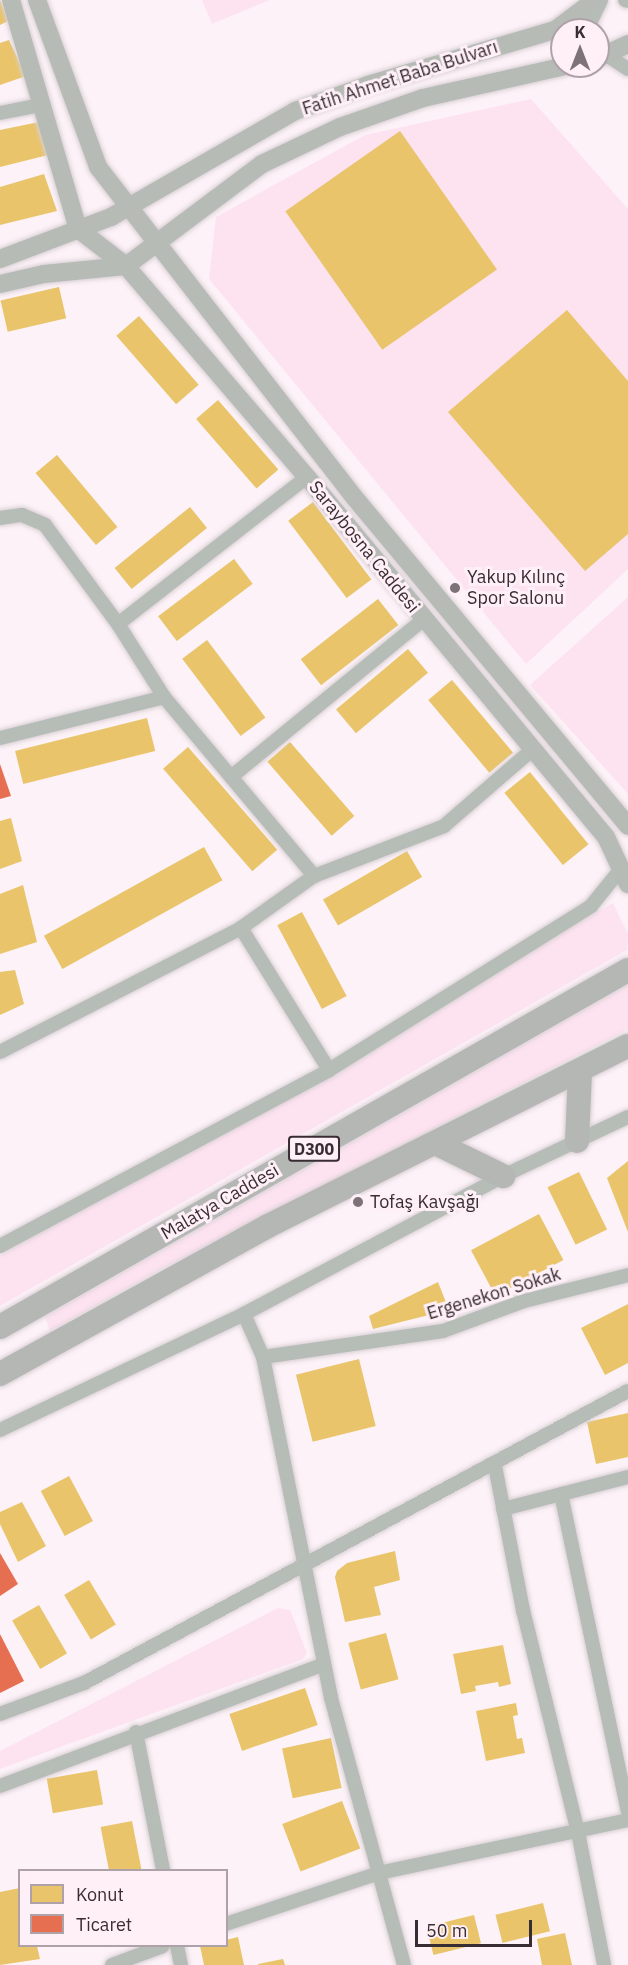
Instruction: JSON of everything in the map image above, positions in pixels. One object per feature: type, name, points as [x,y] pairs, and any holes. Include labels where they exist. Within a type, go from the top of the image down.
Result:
[{"type":"highway","name":"Malatya Caddesi","points":[[0,1327],[628,970]]},
{"type":"highway","name":"D300","points":[[0,1374],[268,1226],[628,1046]]},
{"type":"highway","points":[[577,1141],[580,1071]]},
{"type":"highway","points":[[435,1143],[503,1176]]},
{"type":"main road","points":[[10,0],[78,229]]},
{"type":"main road","name":"Saraybosna Caddesi","points":[[37,0],[98,167],[127,208],[158,243],[354,498],[628,826]]},
{"type":"main road","name":"Fatih Ahmet Baba Bulvarı","points":[[0,259],[127,208],[295,111],[368,85],[555,30],[595,0]]},
{"type":"main road","points":[[610,53],[628,44]]},
{"type":"main road","name":"Fatih Ahmet Baba Bulvarı","points":[[126,266],[262,164],[340,126],[423,98],[550,69]]},
{"type":"main road","name":"Saraybosna Caddesi","points":[[78,229],[126,266],[307,477],[493,705],[534,748],[606,837],[625,877]]},
{"type":"main road","points":[[0,284],[44,274],[126,266]]},
{"type":"street","points":[[592,18],[601,0]]},
{"type":"street","points":[[610,60],[628,69]]},
{"type":"street","points":[[0,113],[41,105]]},
{"type":"street","points":[[118,624],[307,477]]},
{"type":"street","points":[[0,518],[22,515],[45,525],[118,624],[164,697],[314,876]]},
{"type":"street","points":[[231,777],[423,620]]},
{"type":"street","points":[[0,738],[164,697]]},
{"type":"street","points":[[0,1052],[241,928],[314,876],[444,826],[534,748]]},
{"type":"street","points":[[0,1246],[329,1070],[591,906],[625,877]]},
{"type":"street","points":[[241,928],[329,1070]]},
{"type":"street","points":[[0,1430],[244,1314],[503,1176],[628,1117]]},
{"type":"street","name":"Ergenekon Sokak","points":[[263,1358],[443,1331],[524,1301],[628,1275]]},
{"type":"street","points":[[244,1314],[263,1358],[324,1664],[404,1965]]},
{"type":"street","points":[[0,1714],[84,1683],[303,1563],[495,1466],[628,1391]]},
{"type":"street","points":[[495,1466],[523,1610],[578,1832],[604,1965]]},
{"type":"street","points":[[503,1509],[628,1477]]},
{"type":"street","points":[[561,1494],[628,1811]]},
{"type":"street","points":[[0,1786],[136,1732],[324,1664]]},
{"type":"street","points":[[136,1732],[163,1869]]},
{"type":"street","points":[[228,1923],[379,1873],[628,1820]]},
{"type":"street","points":[[112,1965],[160,1947]]},
{"type":"street","points":[[177,1947],[181,1965]]},
{"type":"shaded area","points":[[202,0],[270,0],[212,24]]},
{"type":"shaded area","points":[[531,99],[628,209],[628,569],[526,664],[209,279],[216,217],[365,135]]},
{"type":"shaded area","points":[[628,597],[628,794],[530,685]]},
{"type":"shaded area","points":[[613,903],[628,934],[627,950],[0,1306],[0,1256]]},
{"type":"shaded area","points":[[628,985],[628,1029],[159,1270],[50,1331],[45,1317]]},
{"type":"shaded area","points":[[278,1608],[290,1610],[307,1653],[303,1659],[0,1769],[0,1751]]},
{"type":"building: Konut","points":[[0,0],[8,21],[0,25]]},
{"type":"building: Konut","points":[[9,40],[26,76],[0,85],[0,43]]},
{"type":"building: Konut","points":[[39,122],[48,155],[0,167],[0,130]]},
{"type":"building: Konut","points":[[400,131],[497,269],[382,350],[285,211]]},
{"type":"building: Konut","points":[[44,174],[57,211],[0,225],[0,187]]},
{"type":"building: Konut","points":[[59,287],[66,318],[8,332],[1,300]]},
{"type":"building: Konut","points":[[567,310],[628,381],[628,534],[585,571],[448,412]]},
{"type":"building: Konut","points":[[139,316],[199,385],[176,404],[116,336]]},
{"type":"building: Konut","points":[[218,400],[278,469],[256,488],[196,419]]},
{"type":"building: Konut","points":[[57,455],[117,527],[96,545],[36,473]]},
{"type":"building: Konut","points":[[313,502],[371,579],[347,598],[288,521]]},
{"type":"building: Konut","points":[[190,507],[207,528],[132,589],[115,568]]},
{"type":"building: Konut","points":[[234,559],[253,584],[177,641],[158,616]]},
{"type":"building: Konut","points":[[378,599],[398,625],[321,685],[301,659]]},
{"type":"building: Konut","points":[[207,640],[265,717],[241,736],[182,659]]},
{"type":"building: Konut","points":[[408,649],[428,673],[356,733],[336,709]]},
{"type":"building: Konut","points":[[452,680],[513,753],[489,773],[428,700]]},
{"type":"building: Konut","points":[[147,718],[155,751],[23,784],[15,751]]},
{"type":"building: Konut","points":[[290,742],[354,816],[332,836],[267,762]]},
{"type":"building: Konut","points":[[188,747],[277,850],[252,871],[163,769]]},
{"type":"building: Konut","points":[[530,772],[589,844],[563,865],[504,793]]},
{"type":"building: Konut","points":[[11,818],[22,861],[0,869],[0,821]]},
{"type":"building: Konut","points":[[204,847],[222,880],[62,969],[44,936]]},
{"type":"building: Konut","points":[[407,851],[422,877],[338,925],[323,900]]},
{"type":"building: Konut","points":[[23,885],[37,942],[0,954],[0,894]]},
{"type":"building: Konut","points":[[302,912],[347,996],[322,1009],[277,925]]},
{"type":"building: Konut","points":[[15,970],[24,1004],[0,1015],[0,972]]},
{"type":"building: Konut","points":[[628,1161],[628,1232],[607,1178]]},
{"type":"building: Konut","points":[[579,1172],[607,1230],[576,1245],[548,1187]]},
{"type":"building: Konut","points":[[539,1214],[563,1260],[495,1296],[471,1250]]},
{"type":"building: Konut","points":[[438,1282],[449,1310],[373,1329],[369,1316]]},
{"type":"building: Konut","points":[[628,1304],[628,1363],[605,1375],[581,1328]]},
{"type":"building: Konut","points":[[359,1359],[376,1426],[313,1442],[296,1375]]},
{"type":"building: Konut","points":[[628,1413],[628,1457],[596,1464],[587,1422]]},
{"type":"building: Konut","points":[[69,1476],[93,1521],[65,1536],[41,1491]]},
{"type":"building: Konut","points":[[22,1502],[46,1546],[18,1562],[0,1524],[0,1512]]},
{"type":"building: Konut","points":[[395,1551],[400,1580],[374,1587],[381,1615],[345,1622],[335,1577],[337,1571],[347,1563]]},
{"type":"building: Konut","points":[[89,1580],[116,1625],[91,1640],[64,1595]]},
{"type":"building: Konut","points":[[39,1605],[67,1653],[40,1669],[12,1620]]},
{"type":"building: Konut","points":[[386,1633],[398,1679],[361,1689],[348,1643]]},
{"type":"building: Konut","points":[[503,1645],[511,1684],[499,1687],[498,1682],[475,1686],[476,1691],[461,1694],[453,1654]]},
{"type":"building: Konut","points":[[305,1688],[318,1725],[242,1751],[229,1714]]},
{"type":"building: Konut","points":[[516,1703],[518,1715],[513,1716],[517,1739],[522,1738],[525,1753],[486,1761],[476,1711]]},
{"type":"building: Konut","points":[[331,1738],[342,1788],[293,1798],[282,1748]]},
{"type":"building: Konut","points":[[97,1770],[103,1804],[53,1813],[47,1779]]},
{"type":"building: Konut","points":[[342,1801],[360,1849],[301,1872],[282,1824]]},
{"type":"building: Konut","points":[[132,1821],[141,1869],[109,1869],[101,1827]]},
{"type":"building: Konut","points":[[18,1888],[18,1947],[37,1947],[40,1959],[0,1965],[0,1892]]},
{"type":"building: Konut","points":[[543,1903],[550,1931],[502,1943],[495,1915]]},
{"type":"building: Konut","points":[[474,1915],[481,1943],[433,1955],[426,1927]]},
{"type":"building: Konut","points":[[565,1933],[572,1965],[542,1965],[537,1939]]},
{"type":"building: Konut","points":[[238,1937],[244,1965],[204,1965],[200,1947],[228,1947],[228,1940]]},
{"type":"building: Konut","points":[[283,1959],[285,1965],[258,1965],[258,1964]]},
{"type":"building: Ticaret","points":[[0,764],[11,796],[0,799]]},
{"type":"building: Ticaret","points":[[0,1553],[18,1584],[0,1596]]},
{"type":"building: Ticaret","points":[[0,1634],[24,1681],[0,1693]]},
{"type":"place","name":"Yakup Kılınç Spor Salonu","points":[[455,588]]},
{"type":"place","name":"Tofaş Kavşağı","points":[[358,1202]]}]
